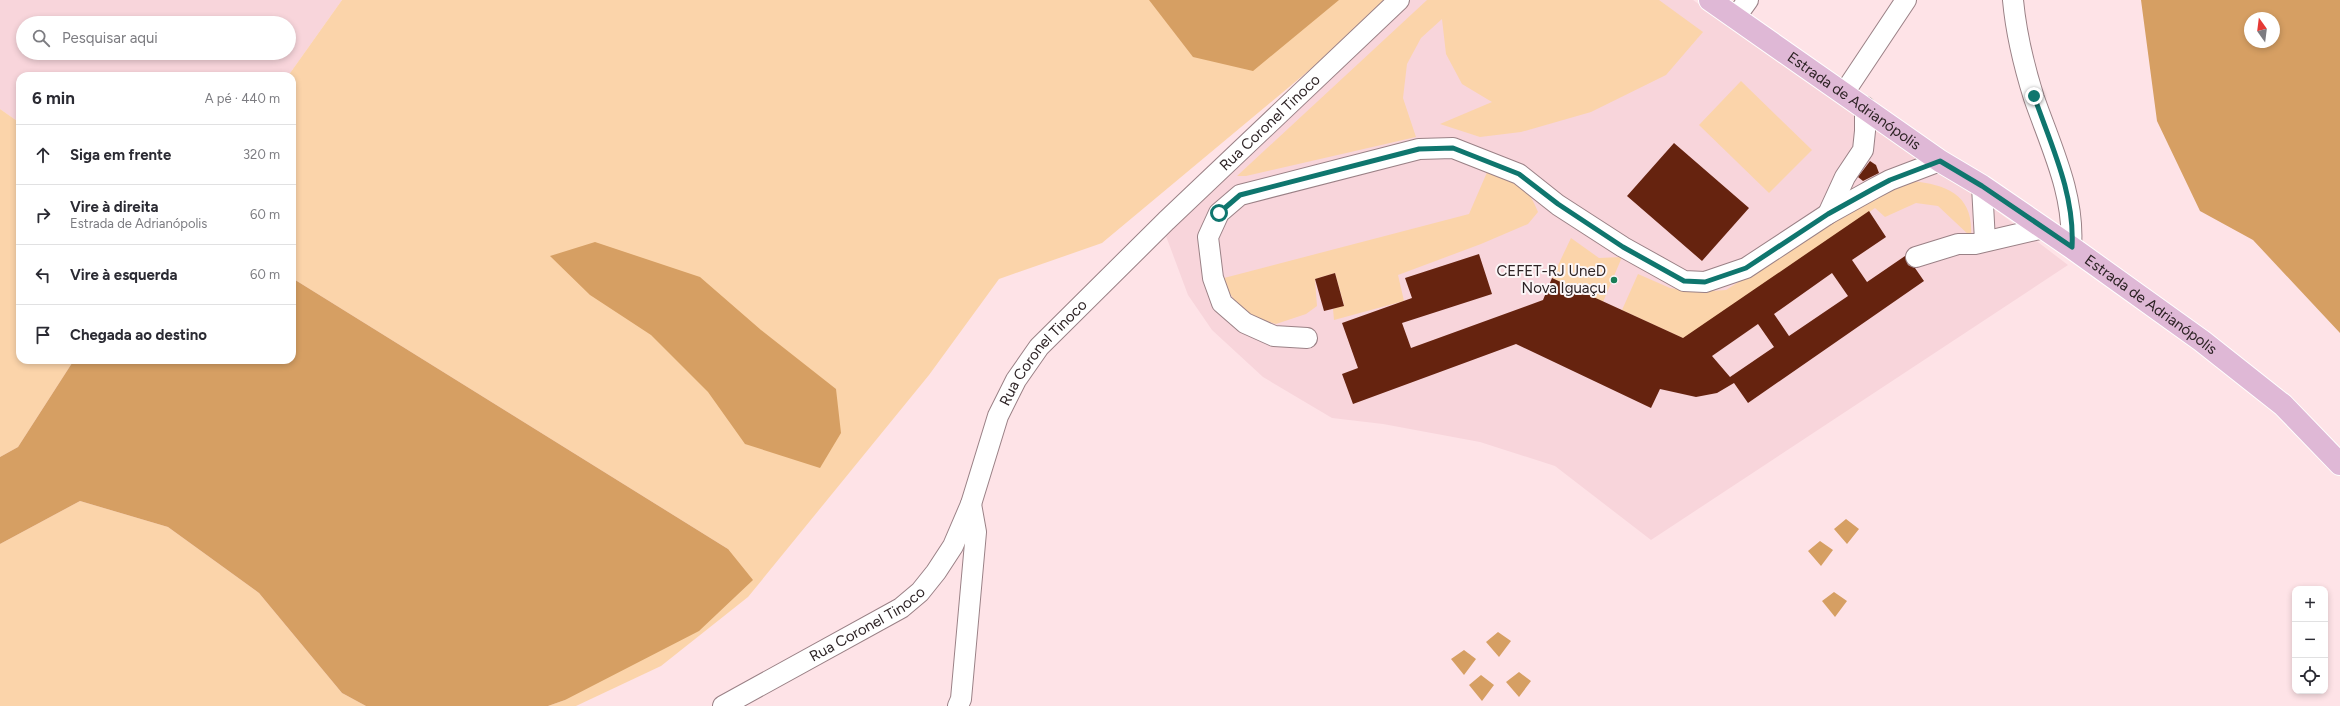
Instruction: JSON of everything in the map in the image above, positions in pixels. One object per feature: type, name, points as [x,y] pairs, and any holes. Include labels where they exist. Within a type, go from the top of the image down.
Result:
[{"type":"main road","name":"Estrada de Adrianópolis","points":[[1710,0],[1865,107],[1940,161],[1982,186],[2072,247],[2202,341],[2283,405],[2340,464]]},
{"type":"street","name":"Rua Coronel Tinoco","points":[[723,706],[901,608],[920,592],[936,572],[953,546],[971,504],[998,416],[1016,380],[1039,347],[1144,243],[1399,0]]},
{"type":"street","points":[[1735,18],[1748,0]]},
{"type":"street","points":[[1844,93],[1906,0]]},
{"type":"street","points":[[2013,0],[2016,29],[2034,96],[2070,203],[2073,226],[2072,247]]},
{"type":"street","points":[[1828,214],[1845,177],[1862,150],[1865,131],[1865,107]]},
{"type":"street","points":[[1307,338],[1274,336],[1245,323],[1222,303],[1213,278],[1208,237],[1219,213],[1240,195],[1419,149],[1453,148],[1519,174],[1558,204],[1623,247],[1684,281],[1705,282],[1746,268],[1828,214],[1890,180],[1940,161]]},
{"type":"street","points":[[1982,186],[1985,241]]},
{"type":"street","points":[[1916,257],[1958,244],[1985,241],[2044,228]]},
{"type":"street","points":[[958,706],[961,699],[976,532],[971,504]]},
{"type":"shaded area","points":[[0,0],[342,0],[291,72],[16,72],[16,120],[0,109]]},
{"type":"shaded area","points":[[342,0],[1387,0],[1337,47],[1102,243],[999,279],[929,375],[748,597],[661,666],[576,706],[548,706],[565,700],[728,549],[296,280],[296,72],[291,72]]},
{"type":"shaded area","points":[[1149,0],[1339,0],[1253,71],[1193,57]]},
{"type":"shaded area","name":"CEFET-RJ UneD Nova Iguaçu","points":[[1399,0],[1693,0],[1976,195],[2068,265],[1651,540],[1555,466],[1480,442],[1383,424],[1332,418],[1263,377],[1212,330],[1188,295],[1160,220]]},
{"type":"shaded area","points":[[1427,0],[1659,0],[1703,32],[1666,75],[1591,112],[1521,132],[1480,137],[1440,124],[1492,102],[1462,84],[1446,54],[1442,19],[1421,38],[1407,64],[1403,98],[1416,137],[1246,176],[1237,176]]},
{"type":"shaded area","points":[[2141,0],[2340,0],[2340,333],[2253,240],[2200,211],[2157,121]]},
{"type":"shaded area","points":[[1741,81],[1812,150],[1769,193],[1699,125]]},
{"type":"shaded area","points":[[0,109],[16,120],[16,364],[71,364],[18,447],[0,457]]},
{"type":"shaded area","points":[[1488,170],[1519,184],[1534,202],[1538,212],[1528,224],[1481,244],[1398,275],[1404,301],[1334,320],[1333,309],[1344,305],[1335,273],[1315,279],[1317,306],[1306,314],[1276,324],[1245,315],[1228,291],[1224,278],[1469,214]]},
{"type":"shaded area","points":[[1912,181],[1947,189],[1956,195],[1963,202],[1968,211],[1971,223],[1971,237],[1938,206],[1916,203],[1885,217],[1875,208],[1687,340],[1622,310],[1638,274],[1670,288],[1696,292],[1726,290],[1867,199]]},
{"type":"shaded area","points":[[1571,238],[1599,258],[1622,257],[1603,302],[1552,278]]},
{"type":"shaded area","points":[[595,242],[700,277],[761,330],[836,389],[841,433],[820,468],[745,444],[708,392],[651,335],[590,295],[550,256]]},
{"type":"shaded area","points":[[296,280],[728,549],[753,580],[699,631],[565,700],[548,706],[366,706],[342,693],[259,593],[168,527],[80,501],[0,544],[0,457],[18,447],[71,364],[296,364]]},
{"type":"shaded area","points":[[80,501],[168,527],[259,593],[342,693],[366,706],[0,706],[0,544]]},
{"type":"shaded area","points":[[1846,519],[1859,529],[1847,544],[1834,529]]},
{"type":"shaded area","points":[[1820,541],[1833,550],[1821,566],[1808,551]]},
{"type":"shaded area","points":[[1834,592],[1847,601],[1835,617],[1822,601]]},
{"type":"shaded area","points":[[1498,632],[1511,641],[1499,657],[1486,642]]},
{"type":"shaded area","points":[[1464,650],[1476,659],[1464,675],[1451,659]]},
{"type":"shaded area","points":[[1519,672],[1531,681],[1519,697],[1506,682]]},
{"type":"shaded area","points":[[1481,675],[1494,685],[1482,701],[1469,685]]},
{"type":"building","points":[[1674,143],[1749,208],[1702,261],[1627,196]]},
{"type":"building","points":[[1870,161],[1876,165],[1879,173],[1863,181],[1858,177]]},
{"type":"building","points":[[1869,211],[1886,237],[1852,260],[1867,282],[1905,256],[1908,265],[1915,268],[1924,281],[1748,403],[1734,383],[1717,393],[1696,397],[1660,389],[1651,408],[1516,344],[1353,404],[1342,374],[1358,368],[1342,323],[1412,298],[1405,278],[1479,254],[1492,294],[1402,323],[1411,348],[1543,300],[1552,278],[1683,338]],"holes":[[[1832,273],[1848,296],[1789,336],[1774,314]],[[1758,324],[1774,347],[1730,377],[1712,356]]]},
{"type":"building","points":[[1335,273],[1344,306],[1324,311],[1315,279]]},
{"type":"place","name":"CEFET-RJ UneD Nova Iguaçu","points":[[1614,280]]},
{"type":"route","points":[[1219,213],[1240,195],[1419,149],[1453,148],[1519,174],[1558,204],[1623,247],[1684,281],[1705,282],[1746,268],[1828,214],[1873,189],[1890,180],[1940,161],[1982,186],[2072,247],[2073,226],[2070,203],[2034,96]]}]
